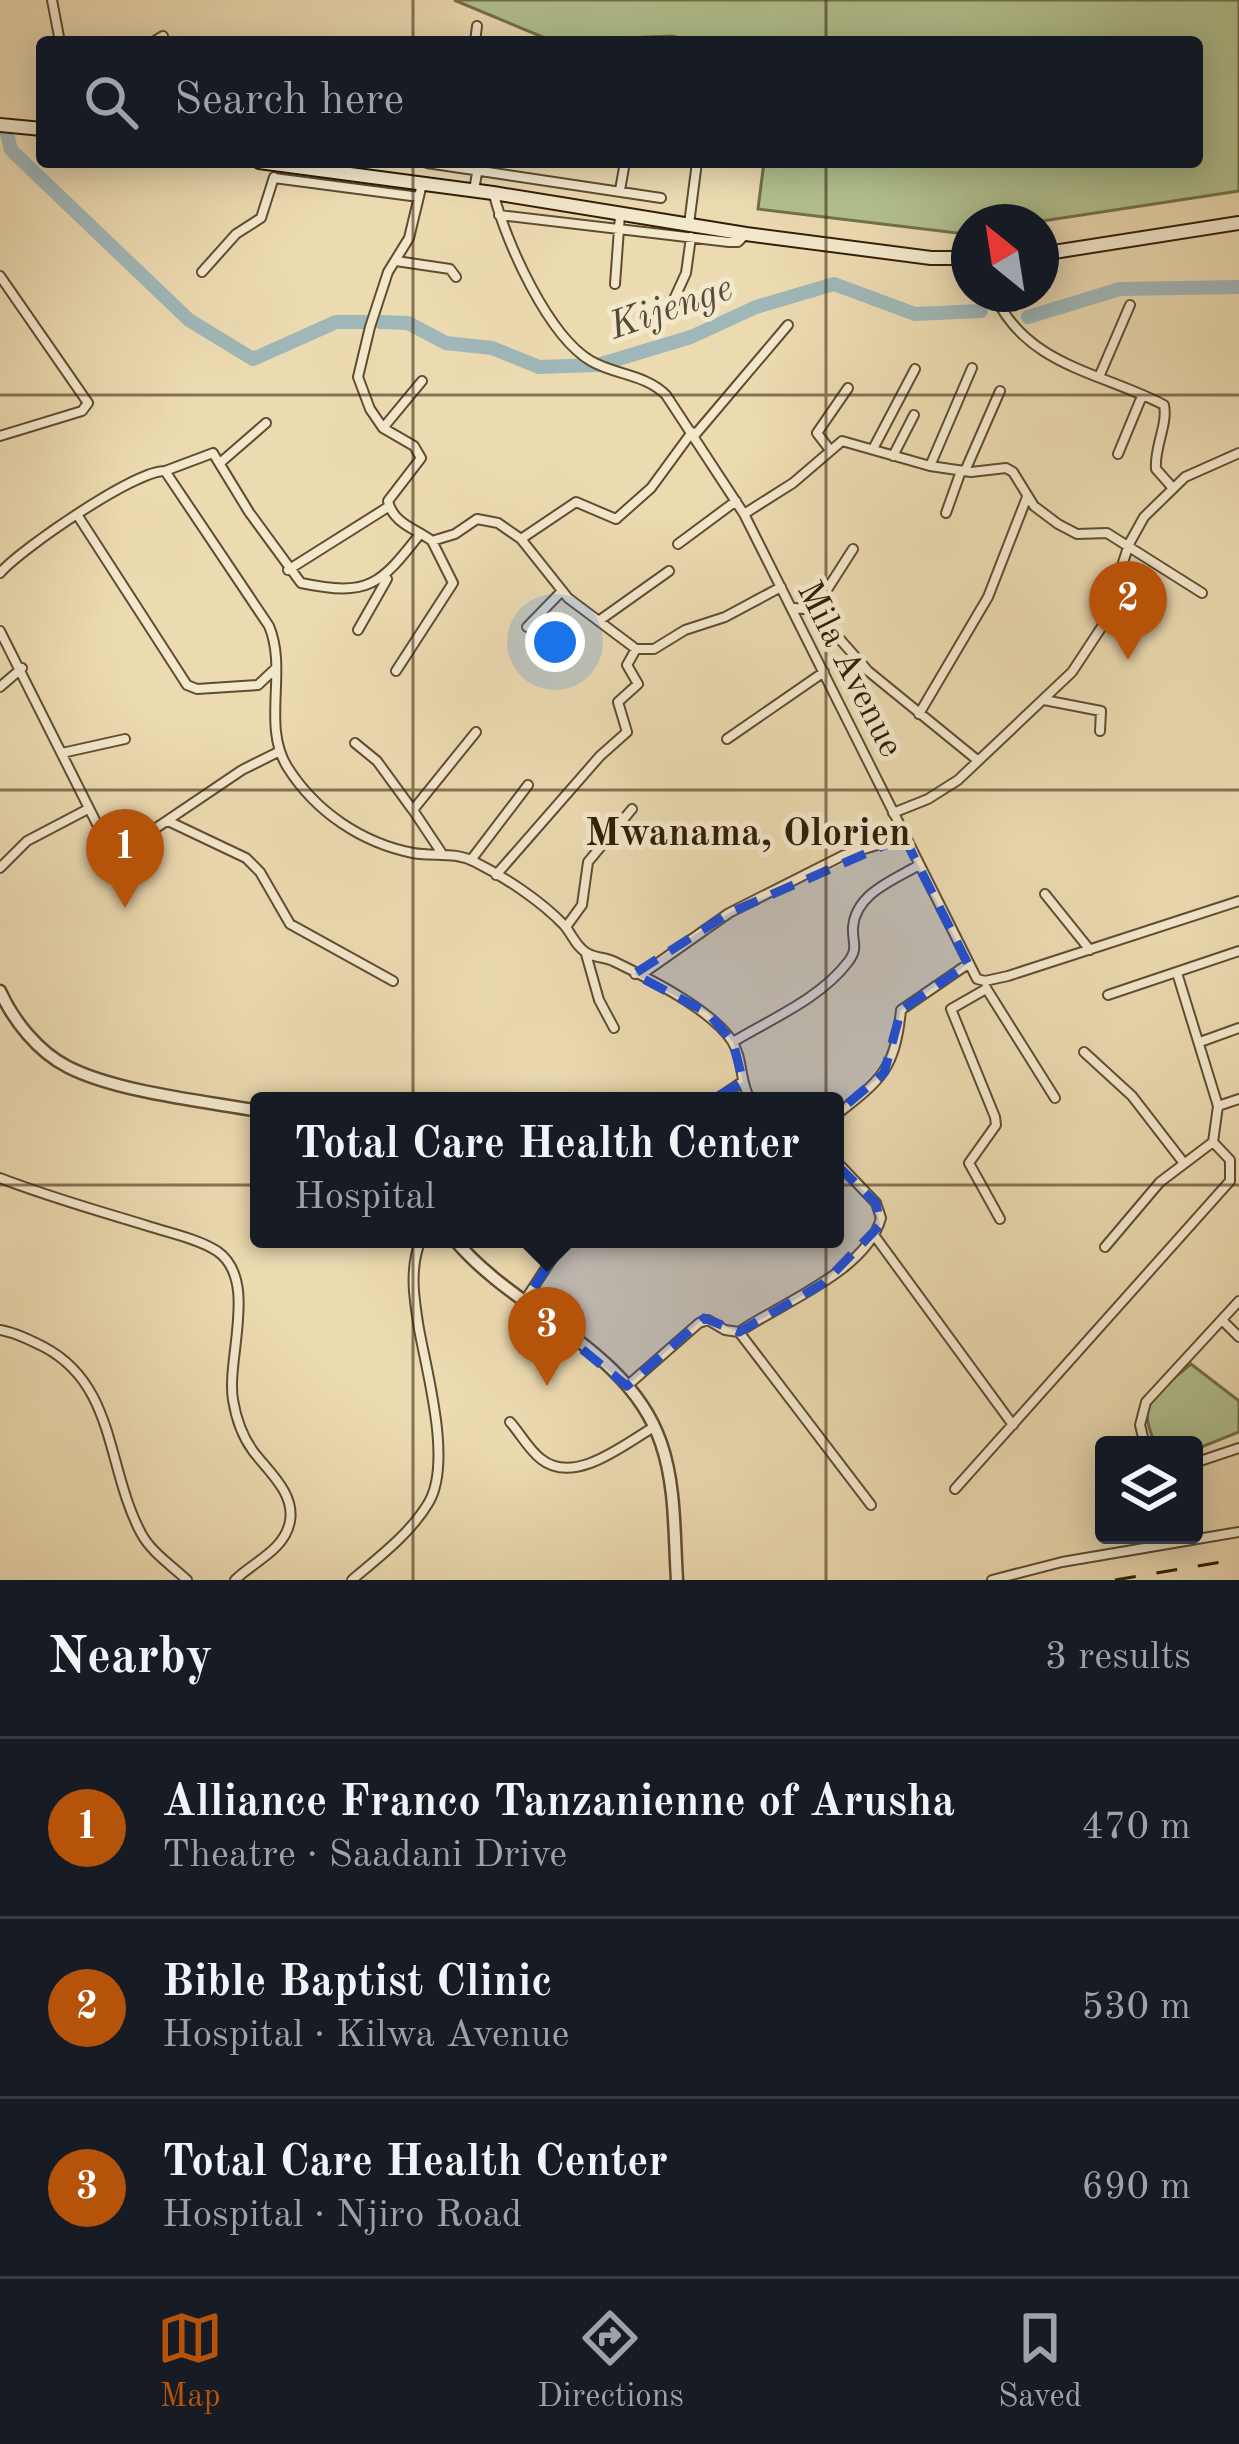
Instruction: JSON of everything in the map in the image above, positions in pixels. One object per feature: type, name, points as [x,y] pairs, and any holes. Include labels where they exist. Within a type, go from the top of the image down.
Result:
[{"type":"main road","points":[[6,126],[36,128]]},
{"type":"main road","points":[[283,168],[420,190],[493,193],[620,221],[951,258]]},
{"type":"main road","points":[[1059,251],[1239,223]]},
{"type":"street","points":[[52,0],[59,36]]},
{"type":"street","points":[[476,36],[477,26]]},
{"type":"street","points":[[202,272],[236,234],[261,218],[271,168]]},
{"type":"street","points":[[474,191],[478,168]]},
{"type":"street","points":[[496,168],[661,198]]},
{"type":"street","points":[[620,190],[625,168]]},
{"type":"street","points":[[670,308],[686,274],[696,168]]},
{"type":"street","points":[[396,671],[453,583],[432,541],[388,507],[421,458],[414,446],[383,428],[358,377],[370,327],[409,238],[420,190]]},
{"type":"street","name":"Mila Avenue","points":[[493,193],[546,311],[572,346],[598,365],[660,388],[736,501],[968,964],[1055,1098]]},
{"type":"street","points":[[499,215],[620,221],[615,284]]},
{"type":"street","points":[[396,261],[450,269],[456,277]]},
{"type":"street","points":[[0,276],[88,404],[82,411],[0,436]]},
{"type":"street","points":[[1099,377],[1130,305]]},
{"type":"street","points":[[1002,312],[1033,346],[1160,402],[1166,410],[1156,469],[1172,487]]},
{"type":"street","points":[[521,539],[577,502],[616,519],[651,488],[788,325]]},
{"type":"street","points":[[930,466],[972,368]]},
{"type":"street","points":[[874,447],[915,369]]},
{"type":"street","points":[[383,428],[422,381]]},
{"type":"street","points":[[830,450],[817,433],[848,388]]},
{"type":"street","points":[[946,513],[1000,391]]},
{"type":"street","points":[[1118,454],[1142,396]]},
{"type":"street","points":[[893,455],[914,415]]},
{"type":"street","points":[[220,463],[266,423]]},
{"type":"street","points":[[744,514],[793,483],[842,441],[930,466],[963,471],[1006,468],[1027,497],[1069,531],[1104,532],[1130,544],[1202,593]]},
{"type":"street","points":[[0,573],[41,538],[139,476],[165,471],[208,452],[301,583],[352,588],[388,575]]},
{"type":"street","points":[[893,813],[948,787],[1085,658],[1144,517],[1172,487],[1239,453]]},
{"type":"street","points":[[165,471],[269,626],[277,666],[280,752],[308,791],[350,829],[414,853],[442,852],[471,860],[566,927],[585,953],[599,1000],[614,1028]]},
{"type":"street","points":[[919,714],[988,597],[1027,497]]},
{"type":"street","points":[[679,544],[736,501]]},
{"type":"street","points":[[288,570],[388,507]]},
{"type":"street","points":[[78,516],[187,685],[197,689],[258,685],[277,666]]},
{"type":"street","points":[[432,541],[486,518],[521,539],[562,591],[636,650],[654,649],[781,587]]},
{"type":"street","points":[[358,630],[388,575],[420,534]]},
{"type":"street","points":[[814,610],[853,549]]},
{"type":"street","points":[[600,620],[669,571]]},
{"type":"street","points":[[527,628],[562,591]]},
{"type":"street","points":[[793,608],[814,610],[868,671],[976,759]]},
{"type":"street","points":[[0,631],[111,852],[122,851],[242,770],[280,752]]},
{"type":"street","points":[[496,875],[600,755],[627,732],[618,702],[638,684],[627,665],[636,650]]},
{"type":"street","points":[[0,687],[22,668]]},
{"type":"street","points":[[727,739],[824,672]]},
{"type":"street","points":[[258,685],[277,700]]},
{"type":"street","points":[[1043,700],[1101,711],[1100,731]]},
{"type":"street","points":[[412,810],[476,732]]},
{"type":"street","points":[[62,753],[125,739]]},
{"type":"street","points":[[355,743],[377,761],[442,852]]},
{"type":"street","points":[[471,860],[528,785]]},
{"type":"street","points":[[0,868],[27,841],[88,809]]},
{"type":"street","points":[[566,927],[582,905],[588,862],[632,809]]},
{"type":"street","points":[[166,821],[246,858],[260,872],[290,924],[393,981]]},
{"type":"street","points":[[634,974],[645,972],[729,913],[844,855],[904,837]]},
{"type":"street","points":[[733,1042],[826,983],[857,947],[854,926],[860,906],[869,895],[919,865]]},
{"type":"street","points":[[1045,894],[1090,950]]},
{"type":"street","points":[[1000,1219],[969,1163],[996,1125],[953,1007],[985,985],[1239,901]]},
{"type":"street","points":[[1108,995],[1239,951]]},
{"type":"street","points":[[585,953],[614,962],[700,1006],[733,1042],[747,1092]]},
{"type":"street","points":[[844,1108],[884,1073],[897,1048],[901,1010],[968,964]]},
{"type":"street","points":[[1105,1247],[1183,1162],[1213,1142],[1218,1106],[1177,973]]},
{"type":"street","points":[[0,991],[26,1031],[66,1066],[117,1083],[250,1110]]},
{"type":"street","points":[[1200,1042],[1239,1028]]},
{"type":"street","points":[[1084,1052],[1132,1096],[1183,1162]]},
{"type":"street","points":[[727,1092],[742,1082]]},
{"type":"street","points":[[1218,1106],[1239,1100]]},
{"type":"street","points":[[955,1489],[1230,1180],[1230,1160],[1213,1142]]},
{"type":"street","points":[[627,1386],[699,1323],[708,1321],[739,1332],[777,1306],[809,1294],[874,1235],[881,1218],[876,1203],[844,1169]]},
{"type":"street","points":[[0,1178],[183,1238],[217,1251],[229,1262],[236,1277],[239,1312],[231,1394],[235,1411],[252,1450],[282,1487],[291,1510],[284,1537],[235,1580]]},
{"type":"street","points":[[874,1235],[1013,1425]]},
{"type":"street","points":[[352,1580],[414,1522],[431,1499],[437,1478],[437,1444],[412,1270],[418,1248]]},
{"type":"street","points":[[463,1248],[627,1386],[654,1427],[670,1485],[676,1580]]},
{"type":"street","points":[[524,1302],[559,1248]]},
{"type":"street","points":[[1143,1436],[1140,1425],[1146,1402],[1239,1301]]},
{"type":"street","points":[[1222,1320],[1239,1336]]},
{"type":"street","points":[[0,1330],[61,1356],[89,1384],[144,1539],[187,1580]]},
{"type":"street","points":[[739,1332],[871,1505]]},
{"type":"street","points":[[510,1422],[541,1459],[564,1466],[581,1466],[654,1427]]},
{"type":"street","points":[[1203,1460],[1239,1448]]},
{"type":"street","points":[[1203,1537],[1239,1532]]},
{"type":"street","points":[[992,1580],[1160,1544]]},
{"type":"highlighted area","points":[[904,837],[968,964],[901,1010],[884,1073],[808,1137],[876,1203],[880,1225],[824,1283],[739,1332],[704,1318],[627,1386],[524,1302],[624,1149],[743,1082],[733,1042],[708,1013],[634,974],[729,913]]},
{"type":"green space","points":[[454,0],[1239,0],[1239,191],[1059,218],[1059,204],[951,204],[951,232],[758,209],[763,168],[1203,168],[1203,36],[540,36]]},
{"type":"green space","points":[[1191,1364],[1239,1401],[1239,1432],[1203,1446],[1203,1436],[1153,1436],[1148,1407],[1159,1390]]},
{"type":"waterway","name":"Kijenge","points":[[6,129],[11,150],[189,320],[253,359],[336,322],[368,322]]},
{"type":"waterway","name":"Kijenge","points":[[380,322],[408,323],[446,343],[492,348],[539,367],[598,365],[691,337],[756,307],[834,284],[915,314],[959,312]]},
{"type":"waterway","points":[[1028,317],[1120,289],[1239,287]]},
{"type":"railway","points":[[1115,1580],[1239,1559]]},
{"type":"place","name":"Bible Baptist Clinic","points":[[1128,660]]},
{"type":"place","name":"Alliance Franco Tanzanienne of Arusha","points":[[125,908]]},
{"type":"place","name":"Total Care Health Center","points":[[547,1386]]},
{"type":"district","name":"Mwanama, Olorien","points":[[748,831]]}]
